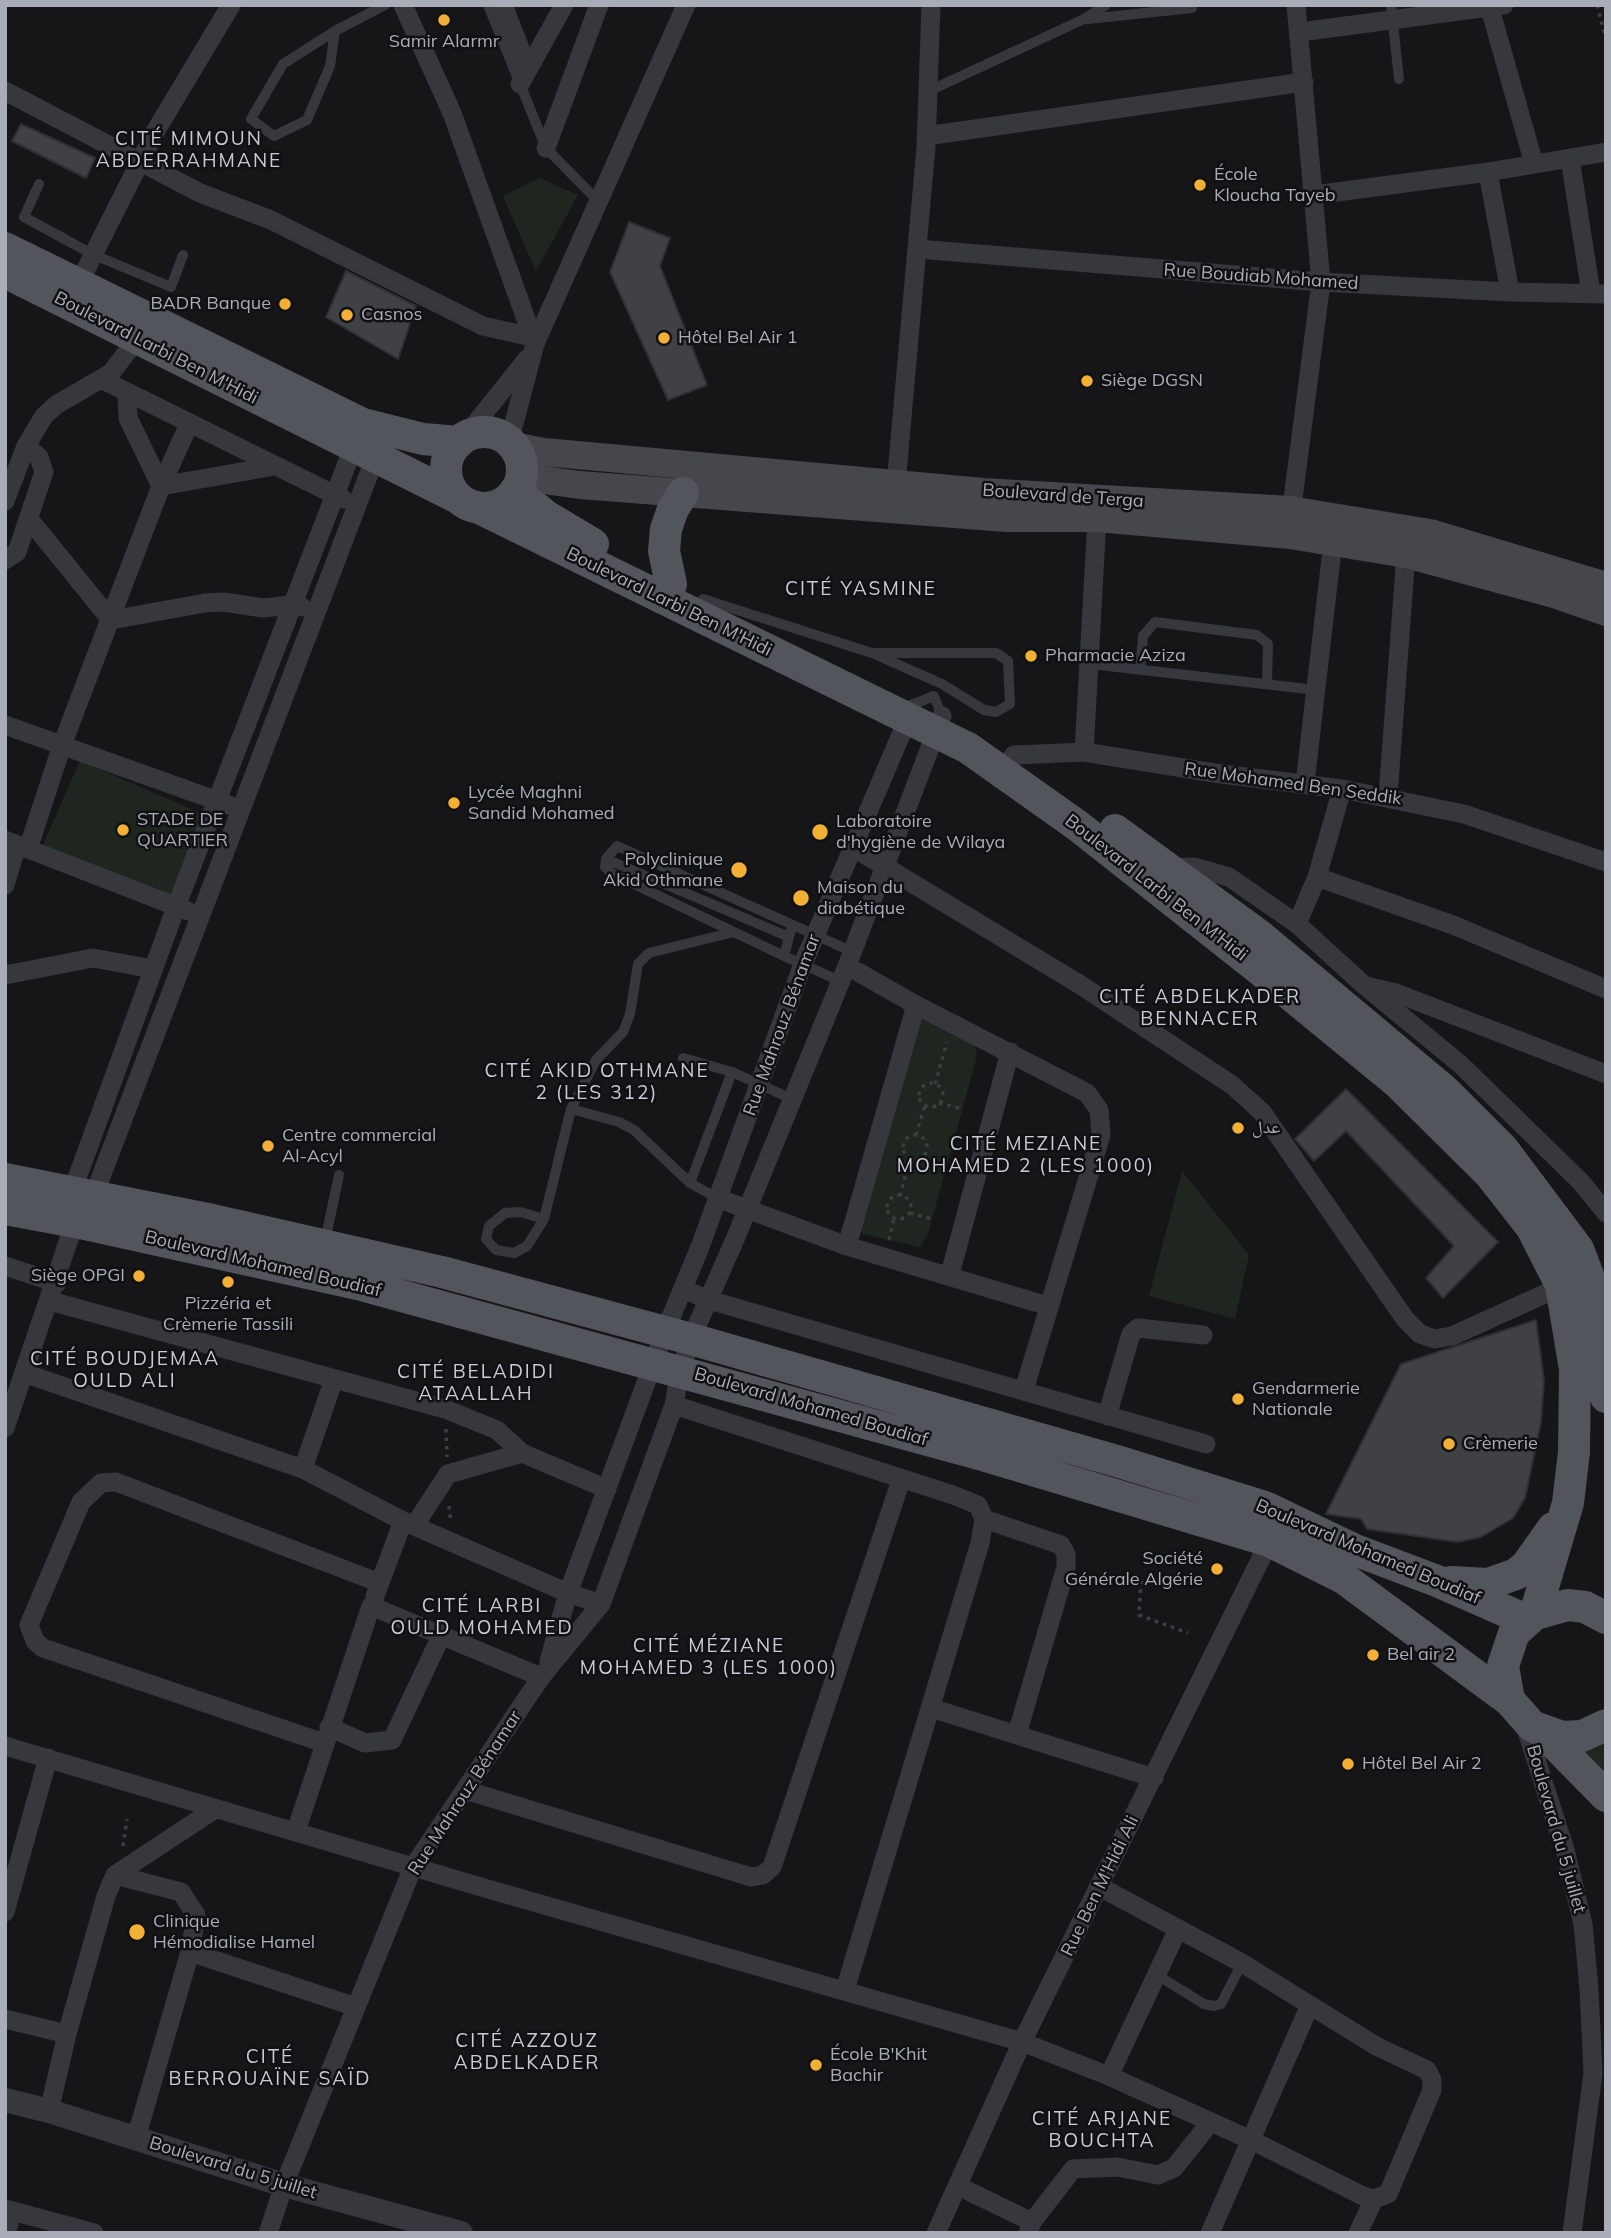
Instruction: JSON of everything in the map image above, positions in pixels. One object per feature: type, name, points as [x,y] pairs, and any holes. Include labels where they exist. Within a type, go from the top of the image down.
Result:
[{"type":"main road","name":"Boulevard Larbi Ben M'Hidi","points":[[5,248],[78,285],[467,503],[927,714]]},
{"type":"main road","name":"Boulevard Larbi Ben M'Hidi","points":[[5,272],[137,339],[364,443],[413,437],[461,440]]},
{"type":"main road","points":[[492,433],[511,444],[519,455],[518,484],[498,505],[467,503],[446,476],[451,451],[461,440],[492,433]]},
{"type":"main road","name":"Boulevard de Terga","points":[[511,444],[544,452],[895,496],[1006,518],[1290,522],[1333,541],[1406,554],[1554,594],[1606,612]]},
{"type":"main road","name":"Boulevard Larbi Ben M'Hidi","points":[[518,484],[546,516],[588,541],[927,714],[968,748],[1007,763],[1168,868],[1260,936],[1445,1091],[1503,1149],[1578,1249],[1575,1281],[1574,1452],[1568,1503],[1530,1617],[1514,1633],[1503,1666],[1525,1717]]},
{"type":"main road","name":"Boulevard de Terga","points":[[518,484],[683,493],[895,496],[1430,533],[1606,586]]},
{"type":"main road","points":[[671,584],[664,551],[666,529],[673,509],[683,493]]},
{"type":"main road","name":"Boulevard Larbi Ben M'Hidi","points":[[1007,763],[1078,826],[1397,1082],[1489,1173],[1575,1281],[1600,1334],[1606,1397]]},
{"type":"main road","name":"Boulevard Mohamed Boudiaf","points":[[5,1179],[77,1213],[358,1284],[672,1352],[1120,1462],[1286,1515],[1354,1550],[1530,1617]]},
{"type":"main road","name":"Boulevard Mohamed Boudiaf","points":[[5,1209],[77,1213],[325,1245],[442,1272],[979,1454],[1269,1541],[1345,1579],[1525,1717],[1606,1796]]},
{"type":"main road","points":[[1437,1581],[1488,1584],[1516,1574],[1542,1546],[1568,1503]]},
{"type":"main road","points":[[1530,1617],[1568,1605],[1585,1607],[1606,1618]]},
{"type":"main road","points":[[1525,1717],[1562,1737],[1582,1735],[1606,1724]]},
{"type":"street","points":[[78,285],[155,132],[231,5]]},
{"type":"street","points":[[403,5],[452,113],[533,345]]},
{"type":"street","points":[[503,5],[524,77]]},
{"type":"street","points":[[524,77],[564,5]]},
{"type":"street","points":[[546,148],[599,5]]},
{"type":"street","points":[[511,444],[533,345],[686,5]]},
{"type":"street","points":[[895,496],[918,249],[929,90],[931,5]]},
{"type":"street","points":[[1290,522],[1321,282],[1296,5]]},
{"type":"street","points":[[1300,32],[1392,13],[1494,6],[1534,164]]},
{"type":"street","points":[[926,136],[1304,82]]},
{"type":"street","points":[[5,91],[201,193],[271,220],[405,285],[483,327],[533,345]]},
{"type":"street","points":[[1314,195],[1488,172],[1606,152]]},
{"type":"street","points":[[1570,159],[1598,293]]},
{"type":"street","points":[[1488,172],[1510,292]]},
{"type":"street","name":"Rue Boudiab Mohamed","points":[[918,249],[1321,282],[1510,292],[1598,293]]},
{"type":"street","points":[[5,501],[9,478],[34,429],[56,405],[103,380],[137,339]]},
{"type":"street","points":[[461,440],[533,345]]},
{"type":"street","points":[[103,380],[357,505]]},
{"type":"street","points":[[127,394],[128,418],[161,486]]},
{"type":"street","points":[[5,884],[17,845],[62,745],[161,486],[189,424]]},
{"type":"street","points":[[5,1427],[53,1292],[77,1213],[86,1149],[334,494],[364,443]]},
{"type":"street","points":[[77,1213],[109,1156],[357,505],[364,443]]},
{"type":"street","points":[[5,560],[18,552],[44,467],[39,457],[26,446]]},
{"type":"street","points":[[161,486],[275,466]]},
{"type":"street","points":[[1084,752],[1091,664],[1097,518]]},
{"type":"street","points":[[29,519],[111,621]]},
{"type":"street","points":[[1305,783],[1333,541]]},
{"type":"street","points":[[1388,796],[1406,554]]},
{"type":"street","points":[[111,621],[205,603],[262,608],[291,605],[316,614]]},
{"type":"street","points":[[262,608],[282,631],[306,641]]},
{"type":"street","name":"Rue Mahrouz Bénamar","points":[[672,1352],[683,1289],[814,936],[854,848],[927,714]]},
{"type":"street","name":"Rue Mahrouz Bénamar","points":[[672,1352],[709,1300],[792,1099],[849,976],[852,950],[885,865],[927,714]]},
{"type":"street","points":[[5,725],[243,810]]},
{"type":"street","name":"Rue Mohamed Ben Seddik","points":[[1007,763],[1084,752],[1214,773],[1388,796],[1464,814],[1606,862]]},
{"type":"street","points":[[1297,924],[1317,877],[1342,789]]},
{"type":"street","points":[[17,845],[202,916]]},
{"type":"street","points":[[854,848],[1079,984],[1232,1085],[1262,1112],[1405,1320],[1420,1334],[1435,1339],[1452,1336],[1575,1281]]},
{"type":"street","points":[[1168,868],[1210,869],[1229,877],[1297,924],[1365,986],[1460,1064],[1572,1174],[1606,1213]]},
{"type":"street","points":[[1317,877],[1453,925],[1606,989]]},
{"type":"street","points":[[5,975],[93,958],[153,969]]},
{"type":"street","points":[[849,976],[916,1005],[1087,1093],[1099,1110],[1101,1135],[1024,1390]]},
{"type":"street","points":[[1365,986],[1396,993],[1606,1074]]},
{"type":"street","points":[[847,1246],[916,1005]]},
{"type":"street","points":[[950,1274],[1010,1052]]},
{"type":"street","points":[[86,1149],[109,1156]]},
{"type":"street","points":[[718,1198],[847,1246],[950,1274],[1048,1306]]},
{"type":"street","points":[[5,1266],[53,1292],[334,1379],[445,1409],[496,1430],[522,1453],[607,1489]]},
{"type":"street","points":[[683,1289],[709,1300],[1206,1444]]},
{"type":"street","points":[[1107,1416],[1131,1334],[1138,1328],[1203,1335]]},
{"type":"street","points":[[544,1673],[601,1604],[674,1405],[672,1352]]},
{"type":"street","points":[[544,1673],[568,1593],[607,1489],[672,1352]]},
{"type":"street","points":[[24,1373],[303,1469],[409,1523],[568,1593],[601,1604]]},
{"type":"street","points":[[303,1469],[334,1379]]},
{"type":"street","points":[[674,1405],[978,1505],[984,1519],[980,1543],[845,1990]]},
{"type":"street","points":[[296,1831],[371,1606],[409,1523],[448,1474],[522,1453]]},
{"type":"street","points":[[465,1790],[751,1877],[763,1875],[772,1867],[901,1480]]},
{"type":"street","points":[[380,1583],[116,1482],[101,1483],[81,1502],[29,1625],[35,1641],[43,1648],[327,1735],[365,1743],[393,1740],[442,1634]]},
{"type":"street","name":"Rue Ben M'Hidi Ali","points":[[936,2233],[1022,2042],[1269,1541],[1286,1515]]},
{"type":"street","points":[[984,1519],[1061,1545],[1066,1554],[1066,1567],[1017,1734]]},
{"type":"street","points":[[371,1606],[544,1673]]},
{"type":"street","name":"Rue Mahrouz Bénamar","points":[[268,2233],[284,2185],[413,1867],[544,1673]]},
{"type":"street","points":[[931,1708],[1154,1778]]},
{"type":"street","name":"Boulevard du 5 juillet","points":[[1525,1717],[1565,1850],[1583,1923],[1586,1950],[1593,2034],[1592,2073],[1572,2233]]},
{"type":"street","points":[[5,1746],[413,1867],[1022,2042],[1108,2076],[1374,2199]]},
{"type":"street","points":[[5,1912],[48,1758]]},
{"type":"street","points":[[49,2111],[67,2034],[106,1896],[115,1875],[215,1809]]},
{"type":"street","points":[[115,1875],[181,1892],[196,1914],[190,1952],[136,2138]]},
{"type":"street","points":[[1100,1887],[1242,1963],[1376,2046],[1427,2070],[1432,2080],[1432,2090],[1388,2194],[1374,2199],[1358,2233]]},
{"type":"street","points":[[1108,2076],[1178,1928]]},
{"type":"street","points":[[190,1952],[356,2007]]},
{"type":"street","points":[[1210,2233],[1253,2141],[1310,2004]]},
{"type":"street","points":[[5,2018],[67,2034]]},
{"type":"street","name":"Boulevard du 5 juillet","points":[[5,2100],[49,2111],[284,2185],[461,2233]]},
{"type":"street","points":[[958,2186],[1030,2227],[1073,2169],[1118,2166],[1158,2175],[1174,2168],[1209,2124]]},
{"type":"street","points":[[6,2233],[9,2210],[94,2233]]},
{"type":"lane","points":[[335,31],[330,66],[307,120],[274,136],[251,119],[283,64],[335,31],[385,5]]},
{"type":"lane","points":[[488,5],[524,77],[546,148],[598,201]]},
{"type":"lane","points":[[929,90],[1084,19],[1106,5]]},
{"type":"lane","points":[[1084,19],[1192,8],[1192,5]]},
{"type":"lane","points":[[1392,13],[1399,79]]},
{"type":"lane","points":[[39,184],[24,216],[92,254],[170,287],[183,255]]},
{"type":"lane","points":[[703,599],[872,653],[942,684],[984,710],[996,712],[1010,704],[1008,661],[996,653],[872,653]]},
{"type":"lane","points":[[1140,670],[1143,636],[1154,622],[1257,635],[1268,644],[1267,684]]},
{"type":"lane","points":[[1091,664],[1317,690]]},
{"type":"lane","points":[[927,714],[942,684]]},
{"type":"lane","points":[[791,932],[617,846],[606,859],[606,867],[611,873],[784,956],[849,976]]},
{"type":"lane","points":[[606,859],[791,932],[814,936],[852,950]]},
{"type":"lane","points":[[544,1219],[520,1212],[505,1213],[489,1226],[486,1239],[496,1250],[514,1253],[527,1246],[544,1219],[571,1109],[596,1060],[623,1032],[630,1014],[638,964],[643,957],[667,947],[734,932]]},
{"type":"lane","points":[[784,956],[791,932]]},
{"type":"lane","points":[[683,1058],[732,1072],[792,1099]]},
{"type":"lane","points":[[690,1184],[732,1072]]},
{"type":"lane","points":[[571,1109],[619,1122],[634,1130],[690,1184],[718,1198]]},
{"type":"lane","points":[[325,1245],[339,1175]]},
{"type":"lane","points":[[1157,1975],[1204,2004],[1214,2006],[1221,2004],[1242,1963]]},
{"type":"path","points":[[1597,5],[1606,39]]},
{"type":"path","points":[[935,1084],[950,1031]]},
{"type":"path","points":[[939,1103],[942,1092],[935,1084],[927,1084],[921,1088],[919,1096],[925,1105],[932,1107],[939,1103],[963,1109]]},
{"type":"path","points":[[915,1135],[925,1141],[927,1148],[921,1157],[910,1157],[905,1152],[904,1144],[908,1138],[915,1135],[925,1105]]},
{"type":"path","points":[[900,1196],[910,1157]]},
{"type":"path","points":[[889,1240],[894,1218],[888,1205],[892,1198],[900,1196],[910,1201],[910,1213],[905,1218],[894,1218]]},
{"type":"path","points":[[910,1213],[932,1219]]},
{"type":"path","points":[[1141,1581],[1139,1615],[1188,1633]]},
{"type":"shaded area","points":[[540,178],[578,195],[536,271],[503,196]]},
{"type":"shaded area","name":"STADE DE QUARTIER","points":[[80,761],[203,814],[172,898],[42,847]]},
{"type":"shaded area","points":[[924,1019],[975,1044],[977,1056],[928,1234],[920,1247],[863,1234],[857,1223],[913,1024]]},
{"type":"shaded area","points":[[1182,1171],[1249,1255],[1235,1319],[1149,1296]]},
{"type":"shaded area","points":[[1606,1726],[1606,1779],[1571,1741]]},
{"type":"building","points":[[21,124],[95,158],[86,178],[12,141]]},
{"type":"building","name":"Hôtel Bel Air 1","points":[[629,222],[670,238],[660,266],[707,385],[668,400],[610,272]]},
{"type":"building","points":[[346,271],[416,306],[398,359],[326,317]]},
{"type":"building","points":[[1346,1089],[1498,1242],[1443,1298],[1426,1278],[1454,1246],[1346,1131],[1314,1161],[1295,1139]]},
{"type":"building","name":"Crèmerie","points":[[1536,1320],[1544,1381],[1541,1422],[1525,1498],[1513,1518],[1481,1537],[1458,1542],[1367,1529],[1361,1519],[1326,1514],[1401,1364]]},
{"type":"place","name":"Samir Alarmr","points":[[444,20]]},
{"type":"place","name":"École Kloucha Tayeb","points":[[1200,185]]},
{"type":"place","name":"BADR Banque","points":[[285,304]]},
{"type":"place","name":"Casnos","points":[[347,315]]},
{"type":"place","name":"Hôtel Bel Air 1","points":[[664,338]]},
{"type":"place","name":"Siège DGSN","points":[[1087,381]]},
{"type":"place","name":"Pharmacie Aziza","points":[[1031,656]]},
{"type":"place","name":"Lycée Maghni Sandid Mohamed","points":[[454,803]]},
{"type":"place","name":"STADE DE QUARTIER","points":[[123,830]]},
{"type":"place","name":"Laboratoire d'hygiène de Wilaya","points":[[820,832]]},
{"type":"place","name":"Polyclinique Akid Othmane","points":[[739,870]]},
{"type":"place","name":"Maison du diabétique","points":[[801,898]]},
{"type":"place","name":"عدل","points":[[1238,1128]]},
{"type":"place","name":"Centre commercial Al-Acyl","points":[[268,1146]]},
{"type":"place","name":"Siège OPGI","points":[[139,1276]]},
{"type":"place","name":"Pizzéria et Crèmerie Tassili","points":[[228,1282]]},
{"type":"place","name":"Gendarmerie Nationale","points":[[1238,1399]]},
{"type":"place","name":"Crèmerie","points":[[1449,1444]]},
{"type":"place","name":"Société Générale Algérie","points":[[1217,1569]]},
{"type":"place","name":"Bel air 2","points":[[1373,1655]]},
{"type":"place","name":"Hôtel Bel Air 2","points":[[1348,1764]]},
{"type":"place","name":"Clinique Hémodialise Hamel","points":[[137,1932]]},
{"type":"place","name":"École B'Khit Bachir","points":[[816,2065]]},
{"type":"district","name":"CITÉ MIMOUN ABDERRAHMANE","points":[[189,150]]},
{"type":"district","name":"CITÉ YASMINE","points":[[861,589]]},
{"type":"district","name":"CITÉ ABDELKADER BENNACER","points":[[1200,1008]]},
{"type":"district","name":"CITÉ AKID OTHMANE 2 (LES 312)","points":[[597,1082]]},
{"type":"district","name":"CITÉ MEZIANE MOHAMED 2 (LES 1000)","points":[[1026,1155]]},
{"type":"district","name":"CITÉ BOUDJEMAA OULD ALI","points":[[125,1370]]},
{"type":"district","name":"CITÉ BELADIDI ATAALLAH","points":[[476,1383]]},
{"type":"district","name":"CITÉ LARBI OULD MOHAMED","points":[[482,1617]]},
{"type":"district","name":"CITÉ MÉZIANE MOHAMED 3 (LES 1000)","points":[[709,1657]]},
{"type":"district","name":"CITÉ AZZOUZ ABDELKADER","points":[[527,2052]]},
{"type":"district","name":"CITÉ BERROUAÏNE SAÏD","points":[[270,2068]]},
{"type":"district","name":"CITÉ ARJANE BOUCHTA","points":[[1102,2130]]}]
